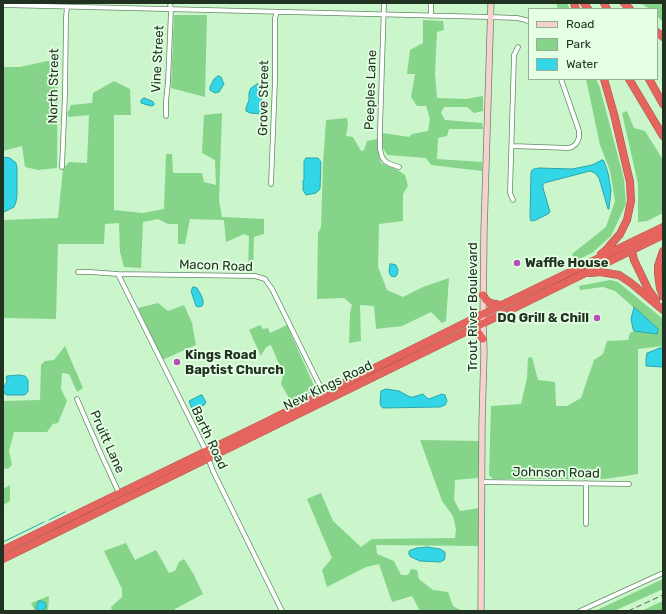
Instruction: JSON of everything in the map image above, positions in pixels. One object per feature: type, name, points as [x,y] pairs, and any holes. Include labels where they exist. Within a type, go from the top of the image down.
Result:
[{"type":"highway","points":[[593,261],[606,250],[620,234],[629,215],[631,201],[630,182],[604,80]]},
{"type":"highway","points":[[630,80],[663,136]]},
{"type":"highway","points":[[650,80],[663,104]]},
{"type":"highway","name":"New Kings Road","points":[[3,559],[208,458],[386,362],[663,227]]},
{"type":"highway","name":"New Kings Road","points":[[3,550],[206,451],[325,396],[352,388],[663,236]]},
{"type":"highway","points":[[631,242],[634,260],[648,289],[662,308]]},
{"type":"highway","points":[[663,251],[658,266],[658,273],[660,288],[663,296]]},
{"type":"highway","points":[[584,274],[600,272],[619,275],[662,308]]},
{"type":"highway","points":[[483,295],[490,303],[503,305]]},
{"type":"highway","points":[[468,331],[478,332],[483,339]]},
{"type":"highway","points":[[390,369],[391,364],[417,351],[434,338]]},
{"type":"highway","points":[[352,388],[368,375],[383,368],[386,362]]},
{"type":"street","name":"Vine Street","points":[[166,116],[171,10],[170,3]]},
{"type":"street","name":"Peeples Lane","points":[[384,3],[380,149],[382,157],[385,161],[399,167]]},
{"type":"street","points":[[431,3],[431,16]]},
{"type":"street","name":"Trout River Boulevard","points":[[482,611],[484,222],[491,3]]},
{"type":"street","points":[[3,5],[490,17],[517,18],[528,21]]},
{"type":"street","name":"North Street","points":[[62,167],[67,7]]},
{"type":"street","name":"Grove Street","points":[[272,184],[275,18],[277,12]]},
{"type":"street","points":[[513,200],[510,193],[514,55],[518,47]]},
{"type":"street","points":[[512,146],[568,148],[576,144],[579,138],[579,131],[561,80]]},
{"type":"street","name":"Macon Road","points":[[78,272],[255,276],[265,279],[270,285],[325,396]]},
{"type":"street","name":"Barth Road","points":[[118,274],[206,451],[282,611]]},
{"type":"street","name":"Pruitt Lane","points":[[77,399],[119,493]]},
{"type":"street","name":"Johnson Road","points":[[482,482],[629,484]]},
{"type":"street","points":[[586,483],[586,524]]},
{"type":"street","points":[[82,511],[86,518]]},
{"type":"street","points":[[580,611],[663,573]]},
{"type":"green space","points":[[556,3],[567,3],[570,8],[558,8]]},
{"type":"green space","points":[[640,3],[663,3],[663,22],[658,17],[658,8],[648,8]]},
{"type":"green space","points":[[174,15],[207,15],[205,97],[171,88]]},
{"type":"green space","points":[[423,20],[443,21],[444,30],[437,32],[435,74],[437,98],[466,99],[483,96],[483,111],[474,113],[467,107],[444,107],[441,113],[445,120],[482,123],[483,129],[449,129],[447,136],[438,138],[437,159],[482,162],[482,171],[431,165],[426,158],[387,155],[383,148],[383,133],[409,137],[412,134],[428,131],[430,119],[426,106],[417,106],[411,97],[415,74],[407,74],[410,50],[423,43]]},
{"type":"green space","points":[[47,61],[58,64],[57,168],[38,170],[25,167],[22,146],[3,151],[3,67],[20,67]]},
{"type":"green space","points":[[586,80],[596,80],[600,88],[624,179],[626,204],[611,236],[592,253],[575,261],[572,254],[606,227],[615,201],[610,171],[600,145]]},
{"type":"green space","points":[[114,81],[130,89],[131,115],[114,115],[114,210],[143,213],[164,209],[166,154],[172,154],[173,173],[202,173],[204,182],[216,185],[215,160],[202,153],[204,115],[222,113],[219,200],[222,217],[264,219],[264,234],[254,237],[253,271],[248,270],[249,236],[244,234],[226,242],[224,220],[190,219],[185,244],[178,244],[178,224],[168,224],[158,219],[143,222],[141,268],[124,267],[120,252],[119,223],[105,224],[104,244],[58,244],[56,319],[3,318],[3,220],[58,218],[63,169],[69,162],[87,163],[89,115],[69,117],[67,114],[71,105],[92,103],[93,93]]},
{"type":"green space","points":[[627,111],[634,128],[645,131],[663,160],[663,213],[647,221],[638,222],[638,184],[622,113]]},
{"type":"green space","points":[[347,118],[348,125],[346,136],[353,137],[361,151],[364,150],[367,141],[377,139],[381,163],[396,169],[405,175],[408,186],[403,194],[403,221],[379,224],[378,267],[387,290],[403,297],[423,287],[449,278],[446,321],[442,323],[431,312],[402,326],[376,329],[374,306],[360,305],[361,341],[349,343],[350,313],[352,305],[344,298],[317,299],[318,233],[321,227],[326,120]]},
{"type":"green space","points":[[610,280],[618,282],[663,319],[663,346],[638,349],[638,474],[605,479],[493,479],[489,475],[491,406],[521,404],[527,378],[528,358],[532,357],[538,380],[555,382],[556,406],[567,406],[581,398],[594,360],[603,354],[607,341],[628,340],[630,333],[634,331],[657,334],[658,329],[615,291],[603,287],[580,290],[579,286]]},
{"type":"green space","points":[[158,303],[168,311],[184,305],[192,323],[196,345],[162,360],[138,308]]},
{"type":"green space","points":[[260,325],[263,329],[268,328],[270,333],[287,325],[315,388],[290,400],[281,384],[283,374],[271,345],[266,347],[261,356],[249,330]]},
{"type":"green space","points":[[65,346],[83,388],[77,392],[69,374],[62,373],[61,389],[67,401],[58,423],[53,424],[47,432],[14,432],[9,451],[12,465],[8,469],[3,468],[3,401],[40,400],[41,365],[45,361],[54,360]]},
{"type":"green space","points":[[420,440],[480,441],[478,478],[455,480],[454,500],[460,511],[479,508],[479,546],[376,545],[377,554],[394,561],[401,575],[408,575],[411,569],[417,570],[419,579],[433,590],[448,592],[453,606],[462,611],[420,611],[412,596],[392,602],[379,564],[366,567],[327,587],[322,570],[332,558],[307,499],[321,493],[333,521],[361,547],[372,539],[455,538],[456,529],[453,516],[442,501]]},
{"type":"green space","points":[[10,485],[10,501],[3,505],[3,489]]},
{"type":"green space","points":[[126,543],[135,560],[156,550],[169,573],[175,571],[179,562],[184,559],[203,594],[175,609],[175,611],[112,611],[111,607],[122,597],[122,589],[104,551]]},
{"type":"green space","points":[[663,579],[663,589],[614,611],[595,611]]},
{"type":"green space","points":[[49,596],[48,611],[41,611],[44,610],[36,607],[38,611],[35,611],[31,603]]},
{"type":"green space","points":[[663,601],[663,611],[641,611]]},
{"type":"water","points":[[218,76],[221,77],[224,84],[219,92],[215,93],[210,90],[210,87],[214,79]]},
{"type":"water","points":[[257,84],[262,87],[263,92],[261,101],[263,111],[261,114],[246,111],[251,88]]},
{"type":"water","points":[[144,98],[152,101],[154,105],[151,106],[141,103],[141,100]]},
{"type":"water","points":[[3,157],[10,158],[16,163],[17,168],[16,202],[14,207],[4,212],[3,211]]},
{"type":"water","points":[[306,158],[318,158],[321,162],[320,189],[316,193],[306,195],[303,190],[303,181],[304,161]]},
{"type":"water","points":[[602,160],[604,161],[608,173],[611,190],[609,209],[599,178],[595,173],[590,171],[544,183],[543,188],[550,212],[536,220],[531,221],[532,170],[539,168],[572,169],[592,165]]},
{"type":"water","points":[[390,264],[396,265],[398,270],[395,277],[391,276],[389,272]]},
{"type":"water","points":[[193,287],[197,288],[201,295],[203,300],[202,306],[196,306],[191,291]]},
{"type":"water","points":[[634,307],[658,329],[657,334],[634,331],[631,319]]},
{"type":"water","points":[[663,348],[663,367],[646,366],[647,353]]},
{"type":"water","points":[[7,376],[25,376],[28,380],[28,391],[26,394],[7,395],[4,393],[3,389],[7,381]]},
{"type":"water","points":[[386,389],[399,391],[410,397],[423,394],[429,399],[442,394],[445,395],[447,401],[445,405],[440,407],[383,408],[380,403],[381,391]]},
{"type":"water","points":[[201,395],[206,402],[204,405],[192,409],[189,401]]},
{"type":"water","points":[[427,547],[440,549],[445,552],[444,560],[440,562],[420,561],[409,555],[409,551],[411,550]]},
{"type":"water","points":[[39,601],[45,603],[46,606],[44,610],[38,611],[36,607]]},
{"type":"waterway","points":[[343,376],[347,374]]},
{"type":"waterway","points":[[323,386],[334,380]]},
{"type":"waterway","points":[[294,400],[317,389]]},
{"type":"waterway","points":[[49,520],[65,512]]},
{"type":"waterway","points":[[3,542],[44,522]]},
{"type":"railway","points":[[628,611],[663,595]]},
{"type":"place","name":"Waffle House","points":[[517,263]]},
{"type":"place","name":"DQ Grill & Chill","points":[[597,318]]},
{"type":"place","name":"Kings Road Baptist Church","points":[[177,362]]}]
